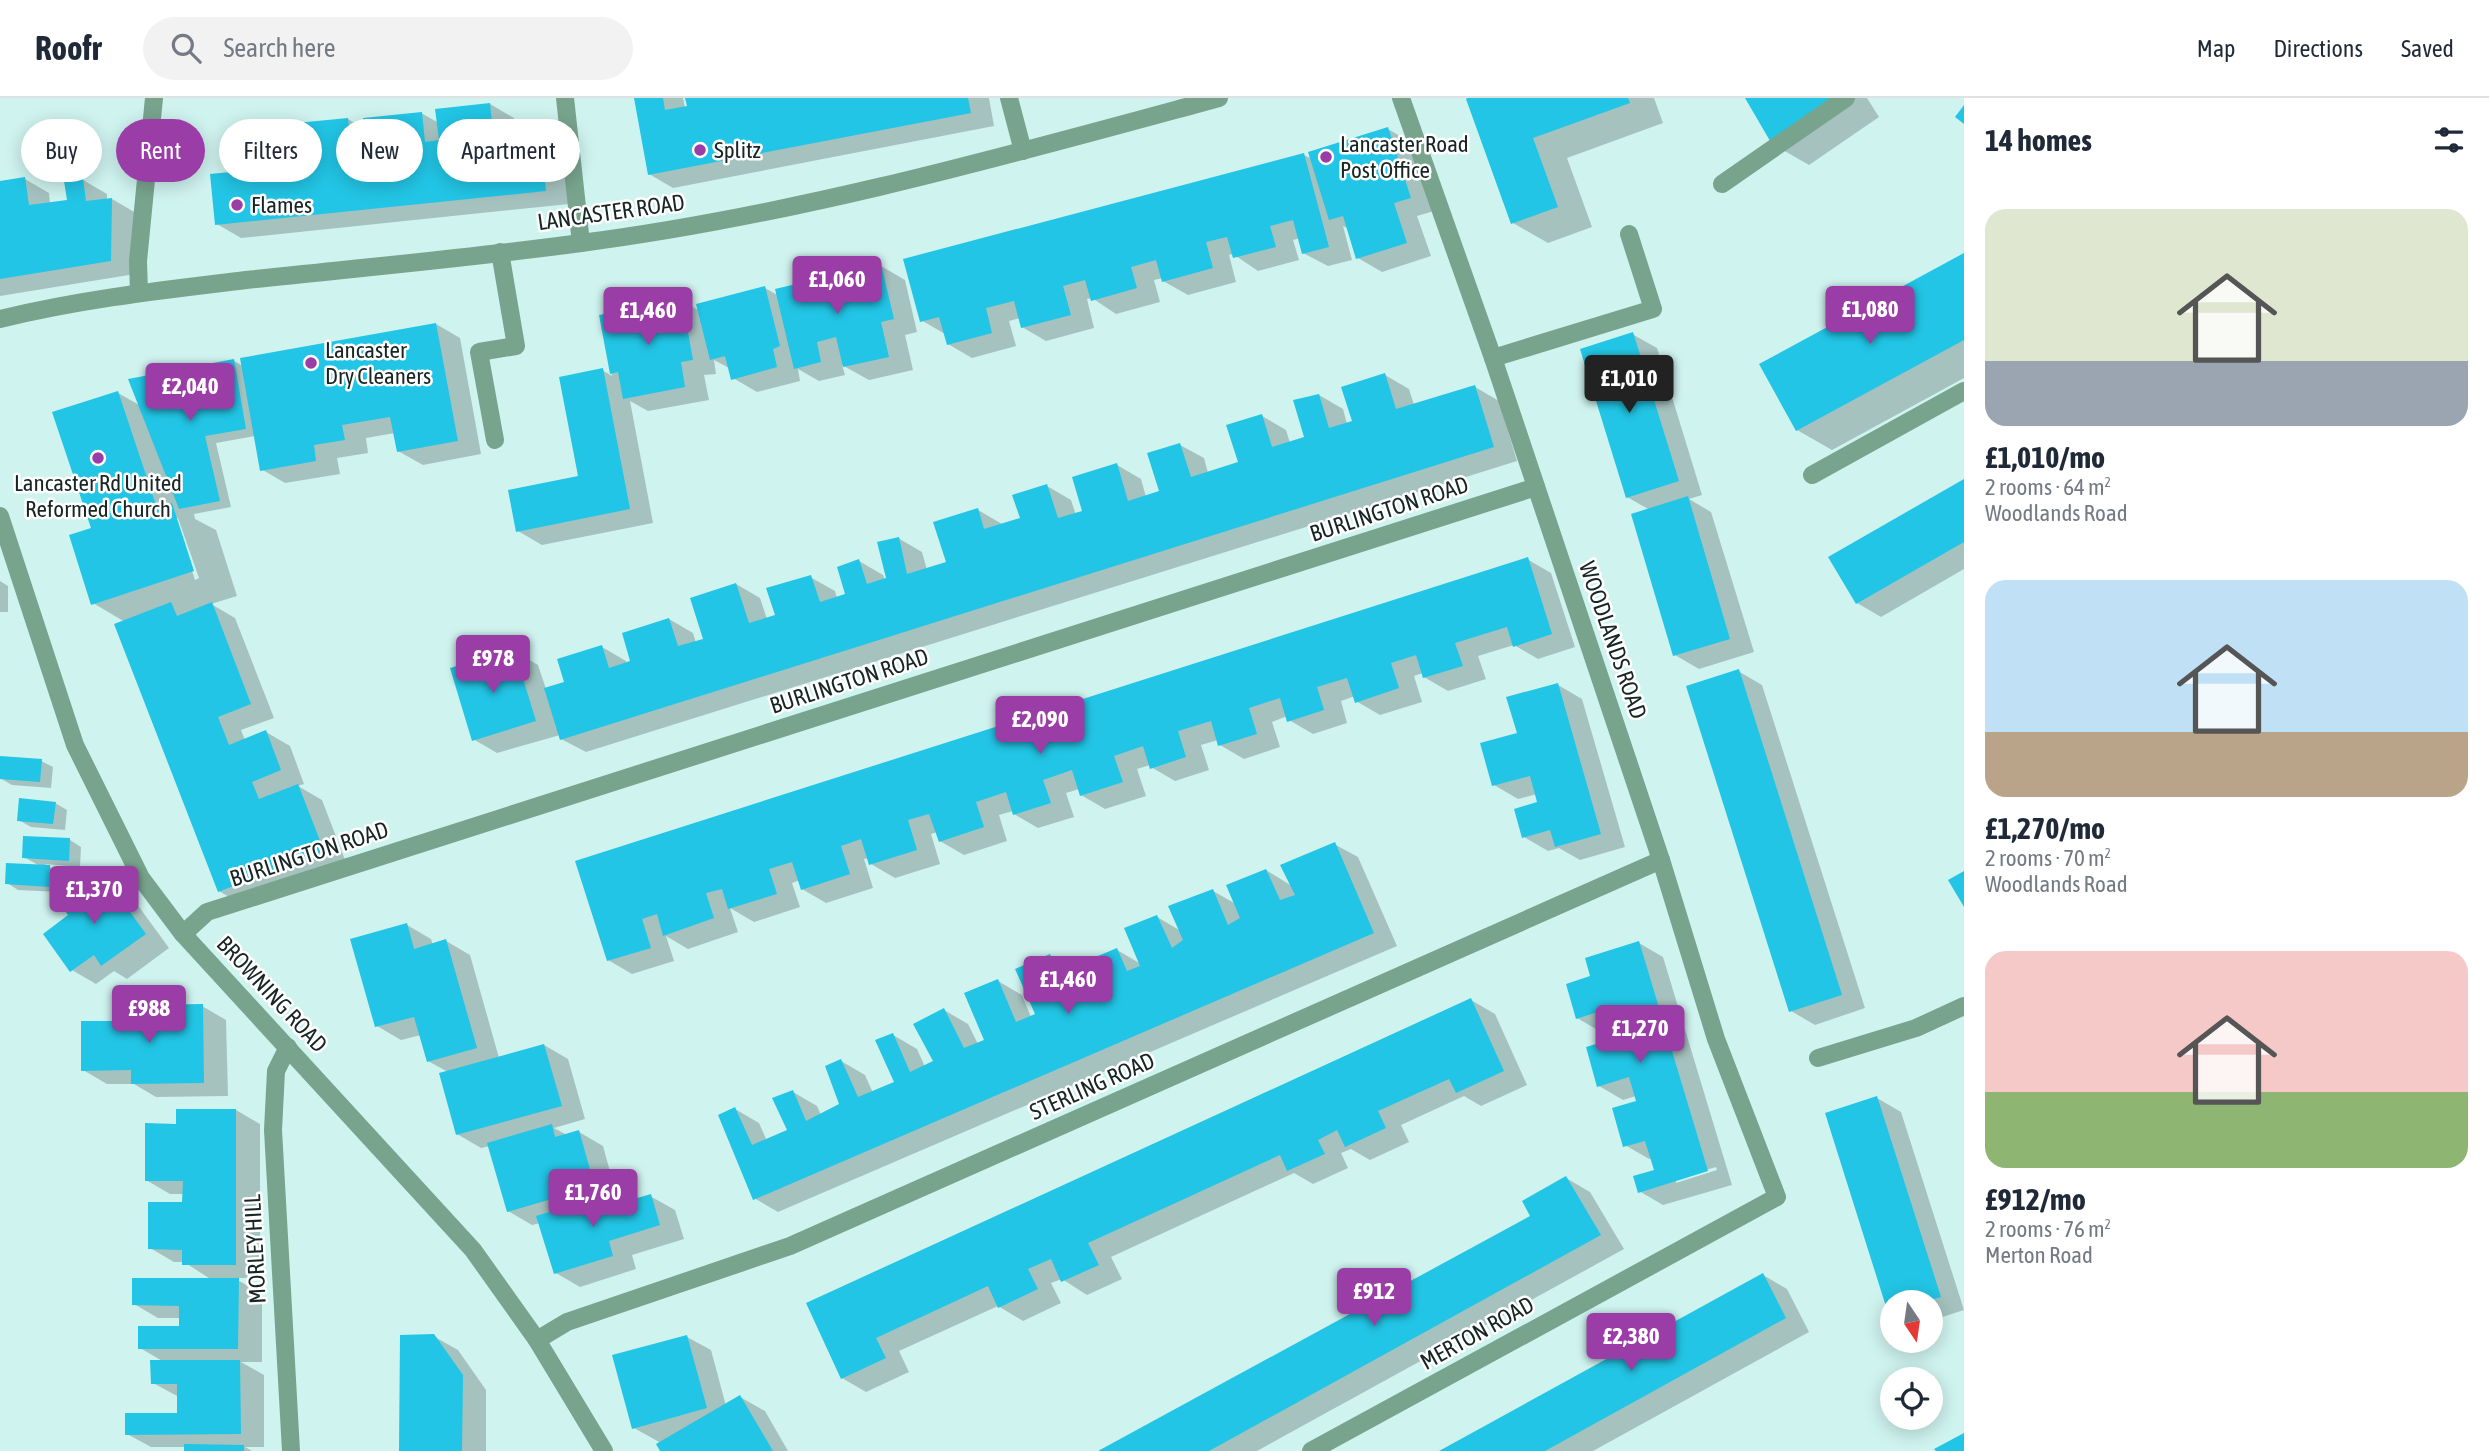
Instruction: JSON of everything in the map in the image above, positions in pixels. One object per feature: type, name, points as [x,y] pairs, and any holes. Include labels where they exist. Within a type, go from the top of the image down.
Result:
[{"type":"street","points":[[139,293],[138,261],[154,98]]},
{"type":"street","points":[[565,98],[581,243]]},
{"type":"street","points":[[1009,98],[1023,151]]},
{"type":"street","name":"LANCASTER ROAD","points":[[0,319],[139,293],[581,243],[751,217],[1023,151],[1219,98]]},
{"type":"street","name":"WOODLANDS ROAD","points":[[1401,98],[1493,358],[1661,860],[1716,1039],[1777,1197]]},
{"type":"street","points":[[1722,184],[1846,98]]},
{"type":"street","points":[[1493,358],[1653,309],[1629,234]]},
{"type":"street","points":[[495,440],[480,352],[516,346],[500,252]]},
{"type":"street","points":[[1812,475],[1964,391]]},
{"type":"street","name":"BURLINGTON ROAD","points":[[183,934],[207,912],[1536,487]]},
{"type":"street","name":"BROWNING ROAD","points":[[0,516],[75,745],[141,878],[183,934],[473,1250],[537,1340],[604,1451]]},
{"type":"street","name":"STERLING ROAD","points":[[537,1340],[567,1322],[790,1246],[1661,860]]},
{"type":"street","points":[[1818,1058],[1916,1028],[1964,1006]]},
{"type":"street","name":"MORLEY HILL","points":[[288,1047],[276,1071],[273,1130],[291,1451]]},
{"type":"street","name":"MERTON ROAD","points":[[1311,1451],[1777,1197]]},
{"type":"building","points":[[634,98],[663,98],[665,110],[687,106],[685,98],[968,98],[971,113],[648,175]]},
{"type":"building","points":[[1467,98],[1628,98],[1630,103],[1533,138],[1558,207],[1511,224]]},
{"type":"building","points":[[1745,98],[1844,98],[1773,146]]},
{"type":"building","points":[[490,103],[492,119],[437,119],[437,124],[435,109]]},
{"type":"building","points":[[1964,105],[1964,124],[1955,117]]},
{"type":"building","points":[[422,112],[423,119],[363,119],[363,118]]},
{"type":"building","points":[[336,119],[336,182],[423,182],[423,122],[425,142],[437,140],[437,182],[545,182],[546,191],[215,225],[210,174],[219,173],[219,182],[322,182],[322,120]]},
{"type":"building","points":[[1388,127],[1411,198],[1394,203],[1407,243],[1356,259],[1343,216],[1329,220],[1308,152]]},
{"type":"building","points":[[1304,153],[1329,247],[1302,254],[1293,220],[1270,226],[1276,247],[1233,258],[1227,237],[1206,242],[1213,268],[1162,282],[1156,260],[1131,267],[1137,288],[1091,301],[1085,280],[1063,286],[1071,315],[1021,328],[1014,301],[986,308],[992,333],[947,345],[939,317],[920,322],[903,259]]},
{"type":"building","points":[[21,178],[21,182],[26,182],[29,205],[67,200],[64,182],[84,182],[86,201],[112,198],[111,261],[0,279],[0,181]]},
{"type":"building","points":[[1964,253],[1964,340],[1796,431],[1759,364]]},
{"type":"building","points":[[881,264],[894,319],[881,322],[889,357],[843,367],[836,337],[817,342],[821,362],[794,369],[775,289]]},
{"type":"building","points":[[765,286],[780,346],[773,349],[777,367],[731,380],[725,356],[710,360],[696,304]]},
{"type":"building","points":[[682,299],[693,360],[681,362],[685,387],[623,399],[618,372],[610,374],[599,315]]},
{"type":"building","points":[[436,323],[458,441],[397,452],[390,417],[342,425],[345,440],[314,445],[316,461],[260,471],[240,358]]},
{"type":"building","points":[[1633,332],[1679,481],[1626,498],[1580,349]]},
{"type":"building","points":[[234,359],[246,429],[205,436],[220,501],[179,509],[128,379]]},
{"type":"building","points":[[603,368],[630,509],[516,532],[508,490],[578,476],[559,377]]},
{"type":"building","points":[[1385,373],[1396,409],[1475,385],[1494,447],[560,740],[544,688],[564,682],[557,659],[602,645],[609,668],[630,661],[622,633],[669,618],[678,646],[703,639],[690,598],[736,583],[749,623],[775,615],[766,588],[811,575],[820,602],[845,594],[837,567],[859,559],[867,584],[886,578],[877,542],[899,537],[907,574],[946,562],[933,522],[978,508],[984,529],[1020,518],[1012,495],[1047,484],[1058,518],[1082,511],[1072,477],[1117,463],[1128,501],[1159,491],[1147,453],[1180,443],[1191,477],[1238,462],[1226,425],[1262,414],[1272,447],[1304,437],[1293,400],[1319,394],[1329,428],[1352,421],[1341,387]]},
{"type":"building","points":[[118,391],[157,508],[172,503],[194,571],[91,605],[69,535],[91,528],[52,412]]},
{"type":"building","points":[[1964,479],[1964,542],[1856,604],[1828,557]]},
{"type":"building","points":[[1688,496],[1730,639],[1673,656],[1631,514]]},
{"type":"building","points":[[1528,557],[1552,634],[1513,647],[1507,627],[1455,643],[1463,666],[1423,678],[1416,655],[1391,663],[1399,688],[1355,703],[1347,678],[1317,687],[1324,710],[1287,722],[1280,698],[1249,708],[1257,734],[1218,746],[1211,721],[1178,731],[1186,757],[1150,769],[1143,746],[1114,756],[1123,782],[1080,796],[1072,770],[1043,780],[1051,803],[1013,815],[1006,792],[976,802],[984,827],[939,842],[929,814],[908,820],[917,850],[869,865],[861,839],[841,846],[850,874],[801,890],[792,862],[769,869],[777,894],[728,909],[722,889],[706,893],[714,918],[663,936],[657,914],[642,919],[651,948],[607,961],[575,861]]},
{"type":"building","points":[[171,602],[177,616],[212,602],[251,704],[218,717],[229,745],[266,730],[281,770],[252,782],[259,799],[298,784],[324,851],[218,892],[114,624]]},
{"type":"building","points":[[514,649],[536,721],[472,741],[450,668]]},
{"type":"building","points":[[1739,669],[1842,995],[1789,1012],[1686,686]]},
{"type":"building","points":[[1558,683],[1601,834],[1555,847],[1550,830],[1522,838],[1514,809],[1537,802],[1530,776],[1492,786],[1480,743],[1517,733],[1506,697]]},
{"type":"building","points":[[0,756],[42,759],[40,782],[0,779]]},
{"type":"building","points":[[19,798],[56,802],[53,824],[17,821]]},
{"type":"building","points":[[23,836],[70,838],[69,861],[22,858]]},
{"type":"building","points":[[1335,842],[1374,933],[753,1200],[718,1115],[735,1107],[752,1145],[787,1130],[772,1098],[793,1090],[806,1121],[839,1104],[825,1066],[841,1059],[858,1097],[894,1082],[875,1040],[893,1033],[910,1072],[933,1061],[913,1024],[944,1008],[964,1048],[984,1040],[964,993],[998,979],[1016,1022],[1035,1014],[1015,969],[1050,954],[1070,1000],[1085,993],[1074,966],[1117,948],[1127,971],[1140,966],[1124,928],[1157,915],[1172,948],[1183,940],[1168,906],[1213,889],[1228,925],[1240,918],[1226,885],[1266,869],[1280,900],[1295,895],[1280,865]]},
{"type":"building","points":[[6,863],[50,865],[49,887],[5,884]]},
{"type":"building","points":[[1964,871],[1964,907],[1948,880]]},
{"type":"building","points":[[102,873],[146,934],[101,966],[94,955],[70,972],[43,934],[68,915],[60,904]]},
{"type":"building","points":[[407,923],[414,949],[446,939],[477,1048],[427,1062],[414,1017],[375,1027],[350,939]]},
{"type":"building","points":[[1639,941],[1708,1171],[1638,1193],[1633,1176],[1654,1170],[1645,1141],[1623,1147],[1612,1108],[1636,1101],[1629,1077],[1597,1087],[1586,1047],[1616,1038],[1607,1009],[1576,1019],[1566,984],[1590,976],[1585,958]]},
{"type":"building","points":[[1471,998],[1504,1071],[1456,1093],[1449,1079],[1378,1111],[1386,1128],[1345,1147],[1337,1130],[1318,1140],[1325,1154],[1287,1171],[1280,1155],[1088,1243],[1099,1265],[1061,1282],[1051,1259],[1028,1269],[1038,1289],[998,1308],[988,1286],[876,1338],[886,1358],[841,1379],[806,1303]]},
{"type":"building","points":[[203,1004],[204,1083],[131,1084],[131,1070],[81,1071],[81,1021],[137,1021],[137,1005]]},
{"type":"building","points":[[544,1044],[562,1106],[456,1135],[439,1073]]},
{"type":"building","points":[[1877,1096],[1939,1290],[1881,1290],[1825,1113]]},
{"type":"building","points":[[176,1109],[236,1109],[236,1265],[182,1265],[182,1250],[148,1249],[148,1202],[182,1202],[183,1181],[145,1181],[145,1123],[176,1124]]},
{"type":"building","points":[[552,1124],[555,1137],[579,1130],[591,1173],[565,1181],[569,1194],[507,1212],[487,1143]]},
{"type":"building","points":[[1566,1176],[1601,1235],[1209,1451],[1098,1451],[1530,1216],[1522,1201]]},
{"type":"building","points":[[609,1194],[613,1205],[651,1194],[660,1225],[609,1241],[613,1256],[554,1274],[536,1216]]},
{"type":"building","points":[[1763,1273],[1786,1318],[1545,1451],[1439,1451]]},
{"type":"building","points":[[132,1278],[239,1278],[238,1349],[138,1349],[138,1326],[179,1326],[179,1306],[132,1305]]},
{"type":"building","points":[[434,1334],[463,1375],[462,1451],[399,1451],[400,1335]]},
{"type":"building","points":[[687,1335],[707,1408],[632,1429],[612,1355]]},
{"type":"building","points":[[150,1360],[240,1360],[241,1434],[125,1435],[125,1413],[177,1413],[177,1384],[151,1384]]},
{"type":"building","points":[[740,1395],[773,1451],[660,1451],[656,1444]]},
{"type":"building","points":[[1964,1433],[1964,1451],[1934,1449]]},
{"type":"building","points":[[184,1444],[244,1445],[244,1451],[184,1451]]},
{"type":"place","name":"Splitz","points":[[700,150]]},
{"type":"place","name":"Lancaster Road Post Office","points":[[1326,157]]},
{"type":"place","name":"Flames","points":[[237,205]]},
{"type":"place","name":"Lancaster Dry Cleaners","points":[[311,363]]},
{"type":"place","name":"Lancaster Rd United Reformed Church","points":[[98,458]]}]
